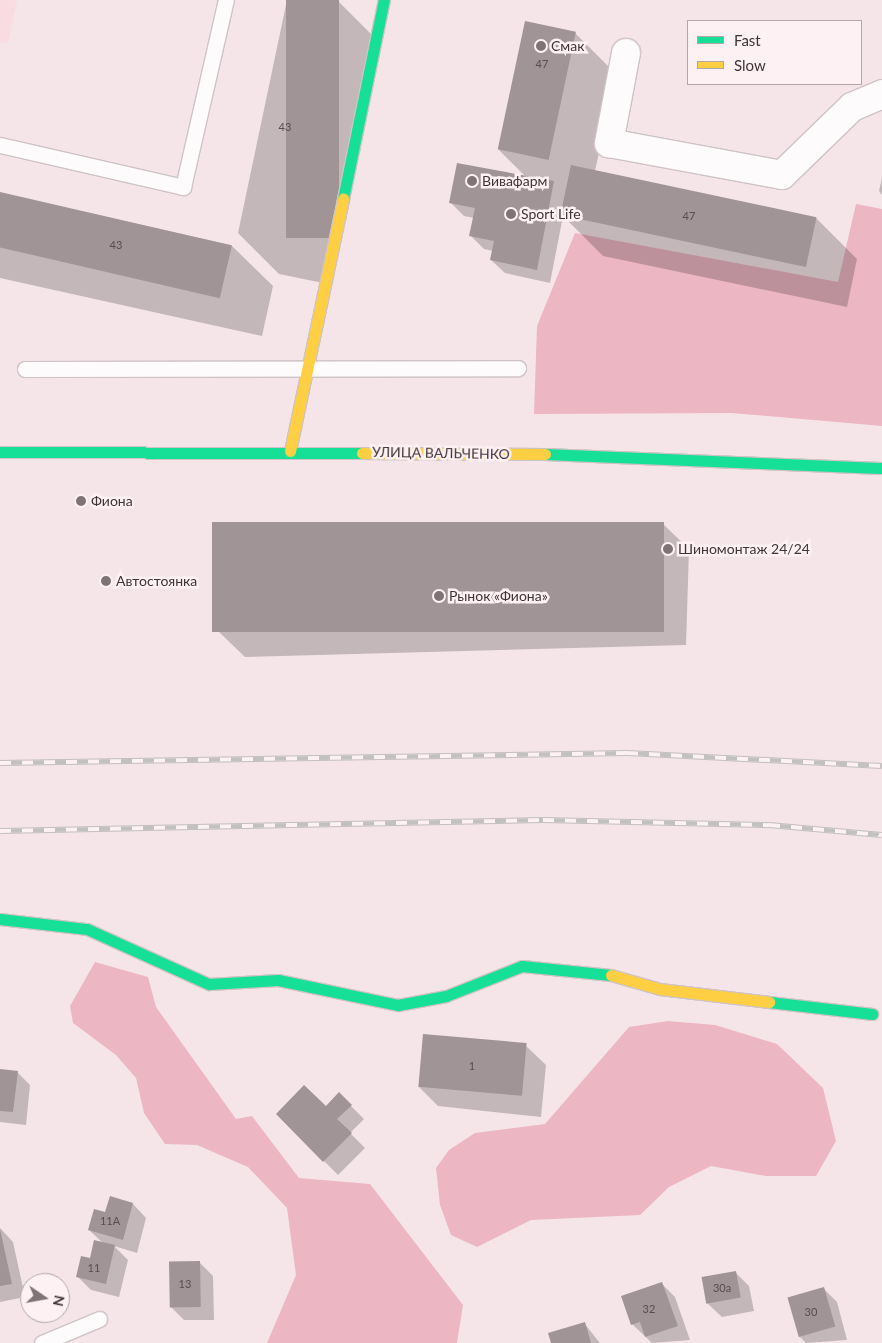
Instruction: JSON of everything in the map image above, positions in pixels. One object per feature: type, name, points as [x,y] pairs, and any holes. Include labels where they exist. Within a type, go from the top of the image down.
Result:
[{"type":"street","points":[[290,451],[304,371],[384,0]]},
{"type":"street","points":[[626,53],[609,143],[782,174],[852,107],[882,94]]},
{"type":"street","name":"УЛИЦА ВАЛЬЧЕНКО","points":[[0,452],[290,451],[630,454],[882,468]]},
{"type":"street","points":[[0,919],[87,929],[209,984],[278,980],[398,1005],[446,996],[522,966],[596,971],[660,989],[872,1014]]},
{"type":"lane","points":[[0,145],[183,187],[226,0]]},
{"type":"lane","points":[[25,369],[304,371],[518,368]]},
{"type":"lane","points":[[42,1343],[99,1319]]},
{"type":"shaded area","points":[[0,0],[17,0],[8,43],[0,42]]},
{"type":"shaded area","points":[[856,204],[882,209],[882,426],[732,413],[534,414],[537,326],[575,233],[838,282]]},
{"type":"shaded area","points":[[95,962],[148,977],[156,1007],[236,1119],[252,1116],[299,1178],[370,1184],[463,1305],[457,1343],[267,1343],[296,1275],[287,1208],[248,1167],[197,1145],[165,1144],[144,1113],[136,1078],[116,1055],[73,1023],[70,1006]]},
{"type":"shaded area","points":[[668,1021],[715,1025],[777,1044],[823,1088],[836,1141],[816,1176],[766,1176],[711,1166],[669,1187],[640,1215],[531,1220],[477,1247],[451,1235],[440,1205],[436,1168],[449,1150],[475,1133],[545,1124],[629,1027]]},
{"type":"building","points":[[286,0],[339,0],[339,238],[286,238]]},
{"type":"building","points":[[525,21],[576,32],[549,160],[498,149]]},
{"type":"building","name":"Sport Life","points":[[457,163],[554,181],[537,270],[490,260],[494,241],[469,236],[475,208],[449,203]]},
{"type":"building","points":[[571,165],[817,217],[806,267],[560,215]]},
{"type":"building","points":[[0,192],[232,246],[220,298],[0,247]]},
{"type":"building","name":"Рынок «Фиона»","points":[[212,522],[664,522],[664,632],[212,632]]},
{"type":"building","points":[[423,1034],[527,1043],[522,1096],[418,1087]]},
{"type":"building","points":[[0,1069],[18,1071],[13,1112],[0,1111]]},
{"type":"building","points":[[304,1085],[326,1106],[339,1092],[352,1105],[337,1119],[352,1133],[323,1162],[276,1114]]},
{"type":"building","points":[[110,1196],[133,1203],[123,1240],[88,1230],[94,1209],[105,1212]]},
{"type":"building","points":[[0,1229],[12,1284],[0,1286]]},
{"type":"building","points":[[94,1240],[115,1245],[106,1284],[76,1277],[81,1256],[90,1258]]},
{"type":"building","points":[[200,1261],[201,1307],[170,1308],[169,1262]]},
{"type":"building","points":[[736,1271],[741,1298],[706,1304],[702,1277]]},
{"type":"building","points":[[662,1282],[678,1326],[645,1337],[640,1322],[631,1325],[621,1296]]},
{"type":"building","points":[[824,1287],[835,1326],[799,1337],[787,1297]]},
{"type":"building","points":[[585,1322],[591,1343],[551,1343],[548,1333]]},
{"type":"railway","points":[[0,763],[627,753],[882,766]]},
{"type":"railway","points":[[0,831],[543,820],[769,825],[882,835]]},
{"type":"traffic: fast","points":[[343,199],[384,0]]},
{"type":"traffic: fast","points":[[0,452],[362,453]]},
{"type":"traffic: fast","points":[[545,454],[882,468]]},
{"type":"traffic: fast","points":[[0,919],[87,929],[209,984],[278,980],[398,1005],[446,996],[522,966],[611,975]]},
{"type":"traffic: fast","points":[[769,1002],[872,1014]]},
{"type":"traffic: slow","points":[[290,451],[343,199]]},
{"type":"traffic: slow","points":[[362,453],[545,454]]},
{"type":"traffic: slow","points":[[611,975],[660,989],[769,1002]]},
{"type":"place","name":"Смак","points":[[541,46]]},
{"type":"place","name":"Вивафарм","points":[[472,181]]},
{"type":"place","name":"Sport Life","points":[[511,214]]},
{"type":"place","name":"Фиона","points":[[81,501]]},
{"type":"place","name":"Шиномонтаж 24/24","points":[[668,549]]},
{"type":"place","name":"Автостоянка","points":[[106,581]]},
{"type":"place","name":"Рынок «Фиона»","points":[[439,596]]}]
